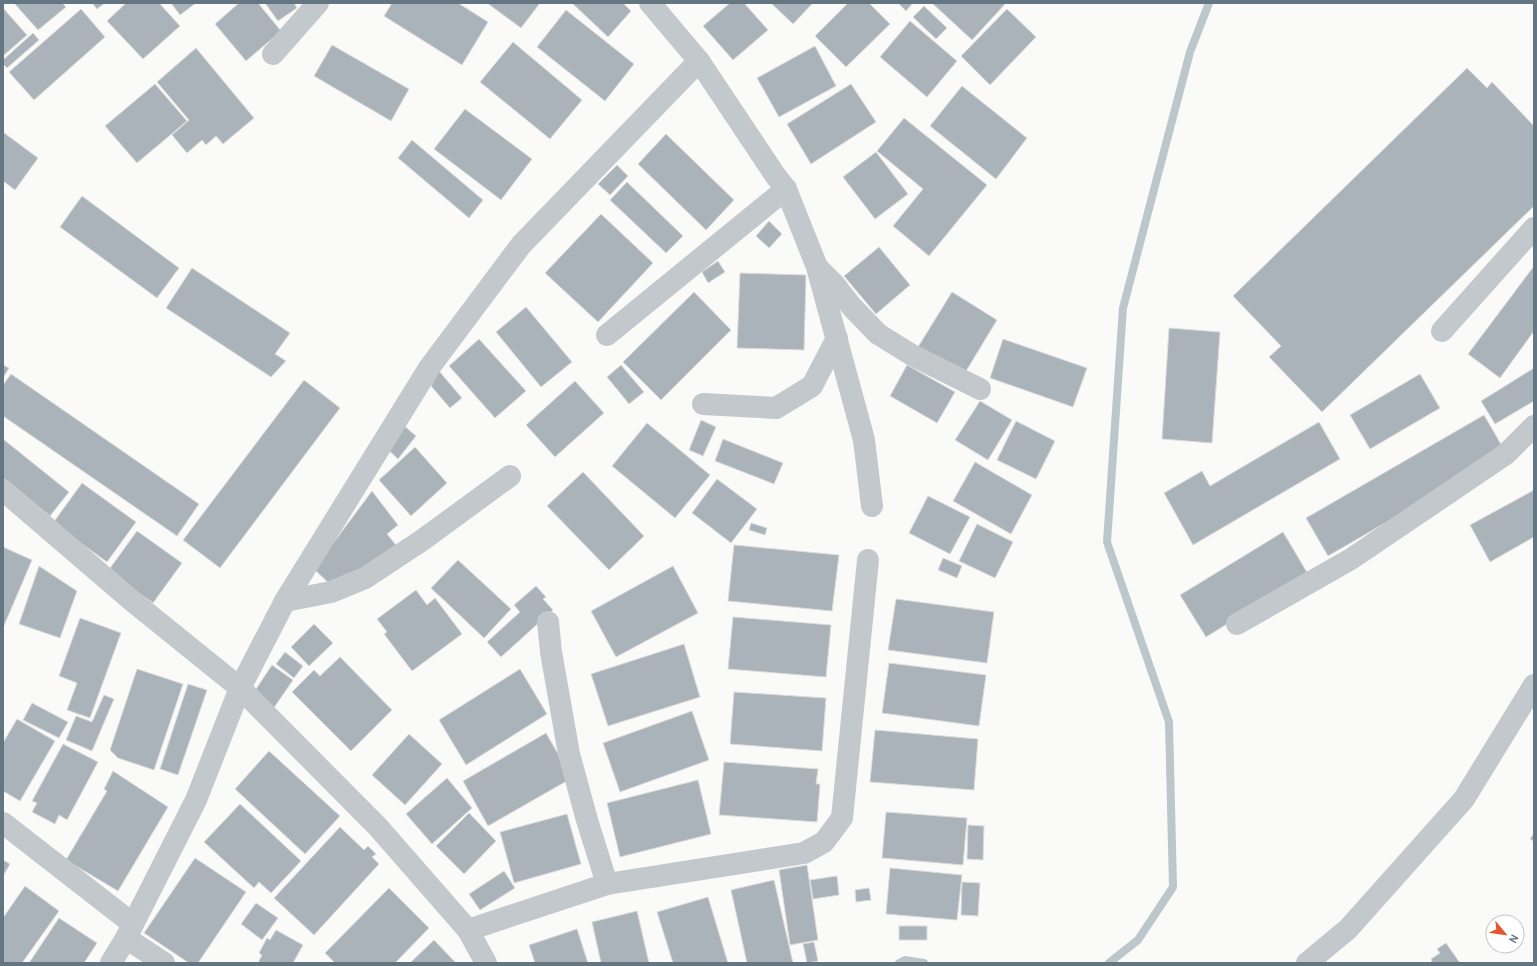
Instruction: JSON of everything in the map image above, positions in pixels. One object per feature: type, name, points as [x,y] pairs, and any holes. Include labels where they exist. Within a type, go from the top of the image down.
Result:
[{"type":"street","points":[[273,54],[318,3]]},
{"type":"street","points":[[650,3],[699,61],[775,175],[786,188],[818,267],[864,440],[872,506]]},
{"type":"street","points":[[111,963],[196,800],[240,688],[285,601],[429,368],[521,245],[699,61]]},
{"type":"street","points":[[607,335],[786,188]]},
{"type":"street","points":[[1442,331],[1534,228]]},
{"type":"street","points":[[818,267],[852,307],[878,334],[912,355],[980,389]]},
{"type":"street","points":[[703,404],[776,408],[812,386],[836,338]]},
{"type":"street","points":[[1237,624],[1351,559],[1506,454],[1534,426]]},
{"type":"street","points":[[285,601],[331,592],[365,578],[421,541],[510,476]]},
{"type":"street","points":[[3,490],[131,600],[240,688],[378,827],[468,930],[486,963]]},
{"type":"street","points":[[468,930],[607,884],[804,853],[824,842],[842,818],[868,560]]},
{"type":"street","points":[[548,622],[550,652],[570,754],[587,820],[607,884]]},
{"type":"street","points":[[1307,963],[1348,929],[1464,799],[1534,685]]},
{"type":"street","points":[[3,823],[81,885],[164,963]]},
{"type":"building","points":[[14,3],[62,3],[66,7],[38,30]]},
{"type":"building","points":[[92,3],[105,3],[97,9]]},
{"type":"building","points":[[126,3],[159,3],[180,26],[143,59],[107,21]]},
{"type":"building","points":[[171,3],[196,3],[180,15]]},
{"type":"building","points":[[239,3],[258,3],[281,31],[246,61],[215,24]]},
{"type":"building","points":[[265,3],[294,3],[297,8],[278,21]]},
{"type":"building","points":[[392,3],[458,3],[488,22],[462,65],[384,16]]},
{"type":"building","points":[[487,3],[540,3],[521,28]]},
{"type":"building","points":[[572,3],[623,3],[631,11],[608,37]]},
{"type":"building","points":[[730,3],[744,3],[768,30],[733,60],[703,26]]},
{"type":"building","points":[[771,3],[813,3],[793,24]]},
{"type":"building","points":[[848,3],[869,3],[890,24],[846,67],[815,36]]},
{"type":"building","points":[[898,3],[913,3],[906,11]]},
{"type":"building","points":[[932,3],[1006,3],[972,40]]},
{"type":"building","points":[[924,6],[947,28],[936,39],[913,17]]},
{"type":"building","points":[[3,8],[27,35],[3,56]]},
{"type":"building","points":[[81,9],[105,37],[34,100],[9,72]]},
{"type":"building","points":[[1007,9],[1036,37],[990,85],[961,56]]},
{"type":"building","points":[[566,10],[634,64],[605,101],[537,47]]},
{"type":"building","points":[[910,21],[957,61],[927,97],[880,57]]},
{"type":"building","points":[[33,33],[39,40],[7,68],[3,64],[3,60]]},
{"type":"building","points":[[513,42],[582,100],[550,139],[480,82]]},
{"type":"building","points":[[332,45],[409,89],[391,121],[314,76]]},
{"type":"building","points":[[815,46],[836,86],[779,117],[757,78]]},
{"type":"building","points":[[196,48],[254,118],[223,144],[216,136],[206,145],[202,140],[187,153],[172,135],[189,120],[157,82]]},
{"type":"building","points":[[1467,68],[1487,88],[1492,82],[1534,126],[1534,206],[1322,412],[1269,357],[1281,346],[1233,296]]},
{"type":"building","points":[[155,84],[187,121],[137,163],[105,126]]},
{"type":"building","points":[[851,84],[876,122],[811,164],[787,124]]},
{"type":"building","points":[[962,86],[1027,138],[996,179],[930,126]]},
{"type":"building","points":[[465,109],[532,159],[501,200],[434,149]]},
{"type":"building","points":[[904,118],[987,185],[929,256],[893,226],[923,189],[877,151]]},
{"type":"building","points":[[3,132],[38,158],[15,190],[3,181]]},
{"type":"building","points":[[666,134],[734,200],[706,230],[638,164]]},
{"type":"building","points":[[412,140],[483,200],[469,218],[398,158]]},
{"type":"building","points":[[876,152],[908,194],[875,219],[843,177]]},
{"type":"building","points":[[617,165],[628,176],[610,195],[598,184]]},
{"type":"building","points":[[627,182],[683,236],[666,253],[610,200]]},
{"type":"building","points":[[82,196],[179,268],[157,298],[60,227]]},
{"type":"building","points":[[601,214],[653,263],[598,322],[545,273]]},
{"type":"building","points":[[769,221],[782,234],[769,248],[756,236]]},
{"type":"building","points":[[879,247],[910,285],[876,314],[844,276]]},
{"type":"building","points":[[718,261],[725,272],[708,283],[702,272]]},
{"type":"building","points":[[1534,266],[1534,331],[1500,378],[1468,354]]},
{"type":"building","points":[[192,268],[290,333],[275,354],[286,361],[271,377],[166,308]]},
{"type":"building","points":[[740,273],[806,275],[804,350],[737,348]]},
{"type":"building","points":[[694,292],[731,330],[661,400],[623,362]]},
{"type":"building","points":[[952,292],[997,320],[963,376],[918,347]]},
{"type":"building","points":[[526,307],[572,362],[541,387],[496,332]]},
{"type":"building","points":[[1169,328],[1220,332],[1212,443],[1162,439]]},
{"type":"building","points":[[479,339],[526,391],[495,418],[449,366]]},
{"type":"building","points":[[1003,339],[1087,368],[1073,407],[990,378]]},
{"type":"building","points":[[3,365],[9,368],[3,378]]},
{"type":"building","points":[[621,365],[644,392],[629,404],[607,377]]},
{"type":"building","points":[[907,365],[955,392],[937,423],[890,396]]},
{"type":"building","points":[[1534,368],[1534,401],[1495,424],[1481,401]]},
{"type":"building","points":[[439,371],[462,398],[450,408],[431,386]]},
{"type":"building","points":[[11,374],[199,504],[177,536],[3,416],[3,385]]},
{"type":"building","points":[[1420,374],[1440,408],[1370,449],[1350,415]]},
{"type":"building","points":[[304,380],[340,408],[220,568],[183,540]]},
{"type":"building","points":[[575,381],[604,413],[555,457],[526,425]]},
{"type":"building","points":[[980,401],[1012,420],[988,460],[955,440]]},
{"type":"building","points":[[1484,415],[1506,453],[1328,556],[1306,518]]},
{"type":"building","points":[[701,420],[716,427],[703,456],[689,450]]},
{"type":"building","points":[[1016,421],[1055,441],[1036,479],[997,460]]},
{"type":"building","points":[[1319,422],[1340,459],[1193,545],[1164,493],[1202,471],[1210,486]]},
{"type":"building","points":[[647,423],[710,475],[675,518],[612,466]]},
{"type":"building","points":[[403,425],[416,436],[398,459],[385,447]]},
{"type":"building","points":[[3,439],[69,492],[50,516],[3,478]]},
{"type":"building","points":[[723,439],[783,463],[774,484],[715,461]]},
{"type":"building","points":[[415,447],[447,483],[411,516],[379,480]]},
{"type":"building","points":[[975,462],[1032,495],[1011,534],[953,501]]},
{"type":"building","points":[[583,472],[644,536],[609,570],[547,506]]},
{"type":"building","points":[[717,479],[757,509],[731,543],[692,513]]},
{"type":"building","points":[[82,483],[136,522],[107,562],[53,523]]},
{"type":"building","points":[[1534,490],[1534,537],[1490,562],[1470,525]]},
{"type":"building","points":[[372,491],[398,525],[387,534],[396,545],[334,588],[314,569]]},
{"type":"building","points":[[928,496],[970,517],[950,554],[909,533]]},
{"type":"building","points":[[751,523],[767,528],[765,535],[749,530]]},
{"type":"building","points":[[977,524],[1013,542],[995,578],[959,561]]},
{"type":"building","points":[[137,531],[182,563],[153,603],[108,571]]},
{"type":"building","points":[[1283,532],[1308,574],[1206,637],[1180,595]]},
{"type":"building","points":[[734,545],[839,555],[832,611],[728,601]]},
{"type":"building","points":[[3,547],[32,560],[3,628]]},
{"type":"building","points":[[943,558],[962,566],[957,578],[938,570]]},
{"type":"building","points":[[458,560],[511,609],[484,638],[431,588]]},
{"type":"building","points":[[39,566],[77,591],[60,638],[19,624]]},
{"type":"building","points":[[673,566],[698,613],[616,657],[591,611]]},
{"type":"building","points":[[536,586],[546,597],[543,599],[553,610],[501,657],[487,642],[520,612],[514,605]]},
{"type":"building","points":[[416,590],[427,605],[435,598],[462,634],[412,671],[384,634],[387,632],[377,619]]},
{"type":"building","points":[[896,599],[994,612],[987,663],[888,650]]},
{"type":"building","points":[[733,617],[831,625],[826,677],[728,669]]},
{"type":"building","points":[[80,618],[121,633],[90,718],[67,710],[77,683],[59,676]]},
{"type":"building","points":[[314,624],[333,643],[309,666],[291,647]]},
{"type":"building","points":[[684,644],[700,697],[608,726],[591,674]]},
{"type":"building","points":[[285,652],[303,666],[294,678],[276,664]]},
{"type":"building","points":[[340,657],[392,710],[351,751],[292,692],[314,670],[320,676]]},
{"type":"building","points":[[889,663],[986,675],[979,726],[882,713]]},
{"type":"building","points":[[272,665],[293,680],[273,709],[252,695]]},
{"type":"building","points":[[137,669],[183,684],[154,770],[118,758],[110,750]]},
{"type":"building","points":[[520,669],[547,714],[466,765],[439,720]]},
{"type":"building","points":[[188,684],[207,690],[178,775],[160,769]]},
{"type":"building","points":[[734,692],[826,698],[822,751],[730,744]]},
{"type":"building","points":[[104,695],[114,699],[92,751],[66,740],[76,716],[92,722]]},
{"type":"building","points":[[32,703],[68,722],[59,738],[23,720]]},
{"type":"building","points":[[692,711],[709,760],[620,792],[603,743]]},
{"type":"building","points":[[17,719],[55,741],[20,801],[3,791],[3,743]]},
{"type":"building","points":[[875,730],[978,739],[974,790],[870,782]]},
{"type":"building","points":[[546,733],[572,778],[488,826],[463,781]]},
{"type":"building","points":[[409,734],[442,764],[405,805],[372,775]]},
{"type":"building","points":[[63,744],[98,762],[67,820],[59,815],[55,824],[32,812],[37,803],[32,801]]},
{"type":"building","points":[[269,751],[340,816],[305,854],[235,789]]},
{"type":"building","points":[[724,762],[818,769],[816,784],[820,784],[817,822],[719,815]]},
{"type":"building","points":[[113,771],[168,807],[118,891],[66,860],[107,791],[104,789]]},
{"type":"building","points":[[447,778],[472,808],[432,844],[406,814]]},
{"type":"building","points":[[698,780],[711,834],[620,857],[607,803]]},
{"type":"building","points":[[240,804],[301,861],[271,893],[259,882],[254,888],[204,842]]},
{"type":"building","points":[[886,812],[967,818],[963,865],[882,858]]},
{"type":"building","points":[[469,813],[496,841],[464,874],[436,846]]},
{"type":"building","points":[[567,814],[581,864],[514,883],[500,832]]},
{"type":"building","points":[[968,825],[984,826],[983,860],[967,859]]},
{"type":"building","points":[[340,827],[364,850],[368,846],[376,854],[372,857],[379,864],[314,935],[274,898]]},
{"type":"building","points":[[1534,833],[1534,841],[1530,839]]},
{"type":"building","points":[[195,858],[246,892],[198,963],[189,963],[144,933]]},
{"type":"building","points":[[3,860],[10,864],[3,876]]},
{"type":"building","points":[[807,865],[818,940],[790,945],[779,870]]},
{"type":"building","points":[[890,868],[962,875],[957,920],[886,914]]},
{"type":"building","points":[[504,871],[515,888],[480,910],[469,894]]},
{"type":"building","points":[[837,876],[839,895],[813,899],[810,880]]},
{"type":"building","points":[[774,880],[793,963],[747,963],[731,890]]},
{"type":"building","points":[[962,882],[980,883],[978,916],[961,915]]},
{"type":"building","points":[[25,886],[59,911],[22,963],[3,963],[3,918]]},
{"type":"building","points":[[389,888],[429,928],[395,963],[335,963],[325,953]]},
{"type":"building","points":[[869,888],[871,900],[856,902],[855,890]]},
{"type":"building","points":[[708,897],[728,963],[673,963],[657,912]]},
{"type":"building","points":[[256,903],[278,918],[262,940],[241,924]]},
{"type":"building","points":[[637,911],[649,963],[601,963],[592,922]]},
{"type":"building","points":[[59,918],[97,943],[84,963],[29,963]]},
{"type":"building","points":[[899,926],[927,926],[927,940],[899,940]]},
{"type":"building","points":[[577,929],[588,963],[535,963],[529,945]]},
{"type":"building","points":[[276,930],[303,945],[293,963],[258,963],[262,955],[259,953],[267,938],[270,940]]},
{"type":"building","points":[[434,940],[456,963],[410,963]]},
{"type":"building","points":[[814,942],[818,961],[807,963],[803,944]]},
{"type":"building","points":[[1446,943],[1460,963],[1430,963],[1432,961],[1431,959],[1440,953],[1437,949]]},
{"type":"waterway","points":[[1109,963],[1138,940],[1173,887],[1169,722],[1107,542],[1123,308],[1190,52],[1209,3]]},
{"type":"waterway","points":[[899,963],[905,960],[924,963]]}]
